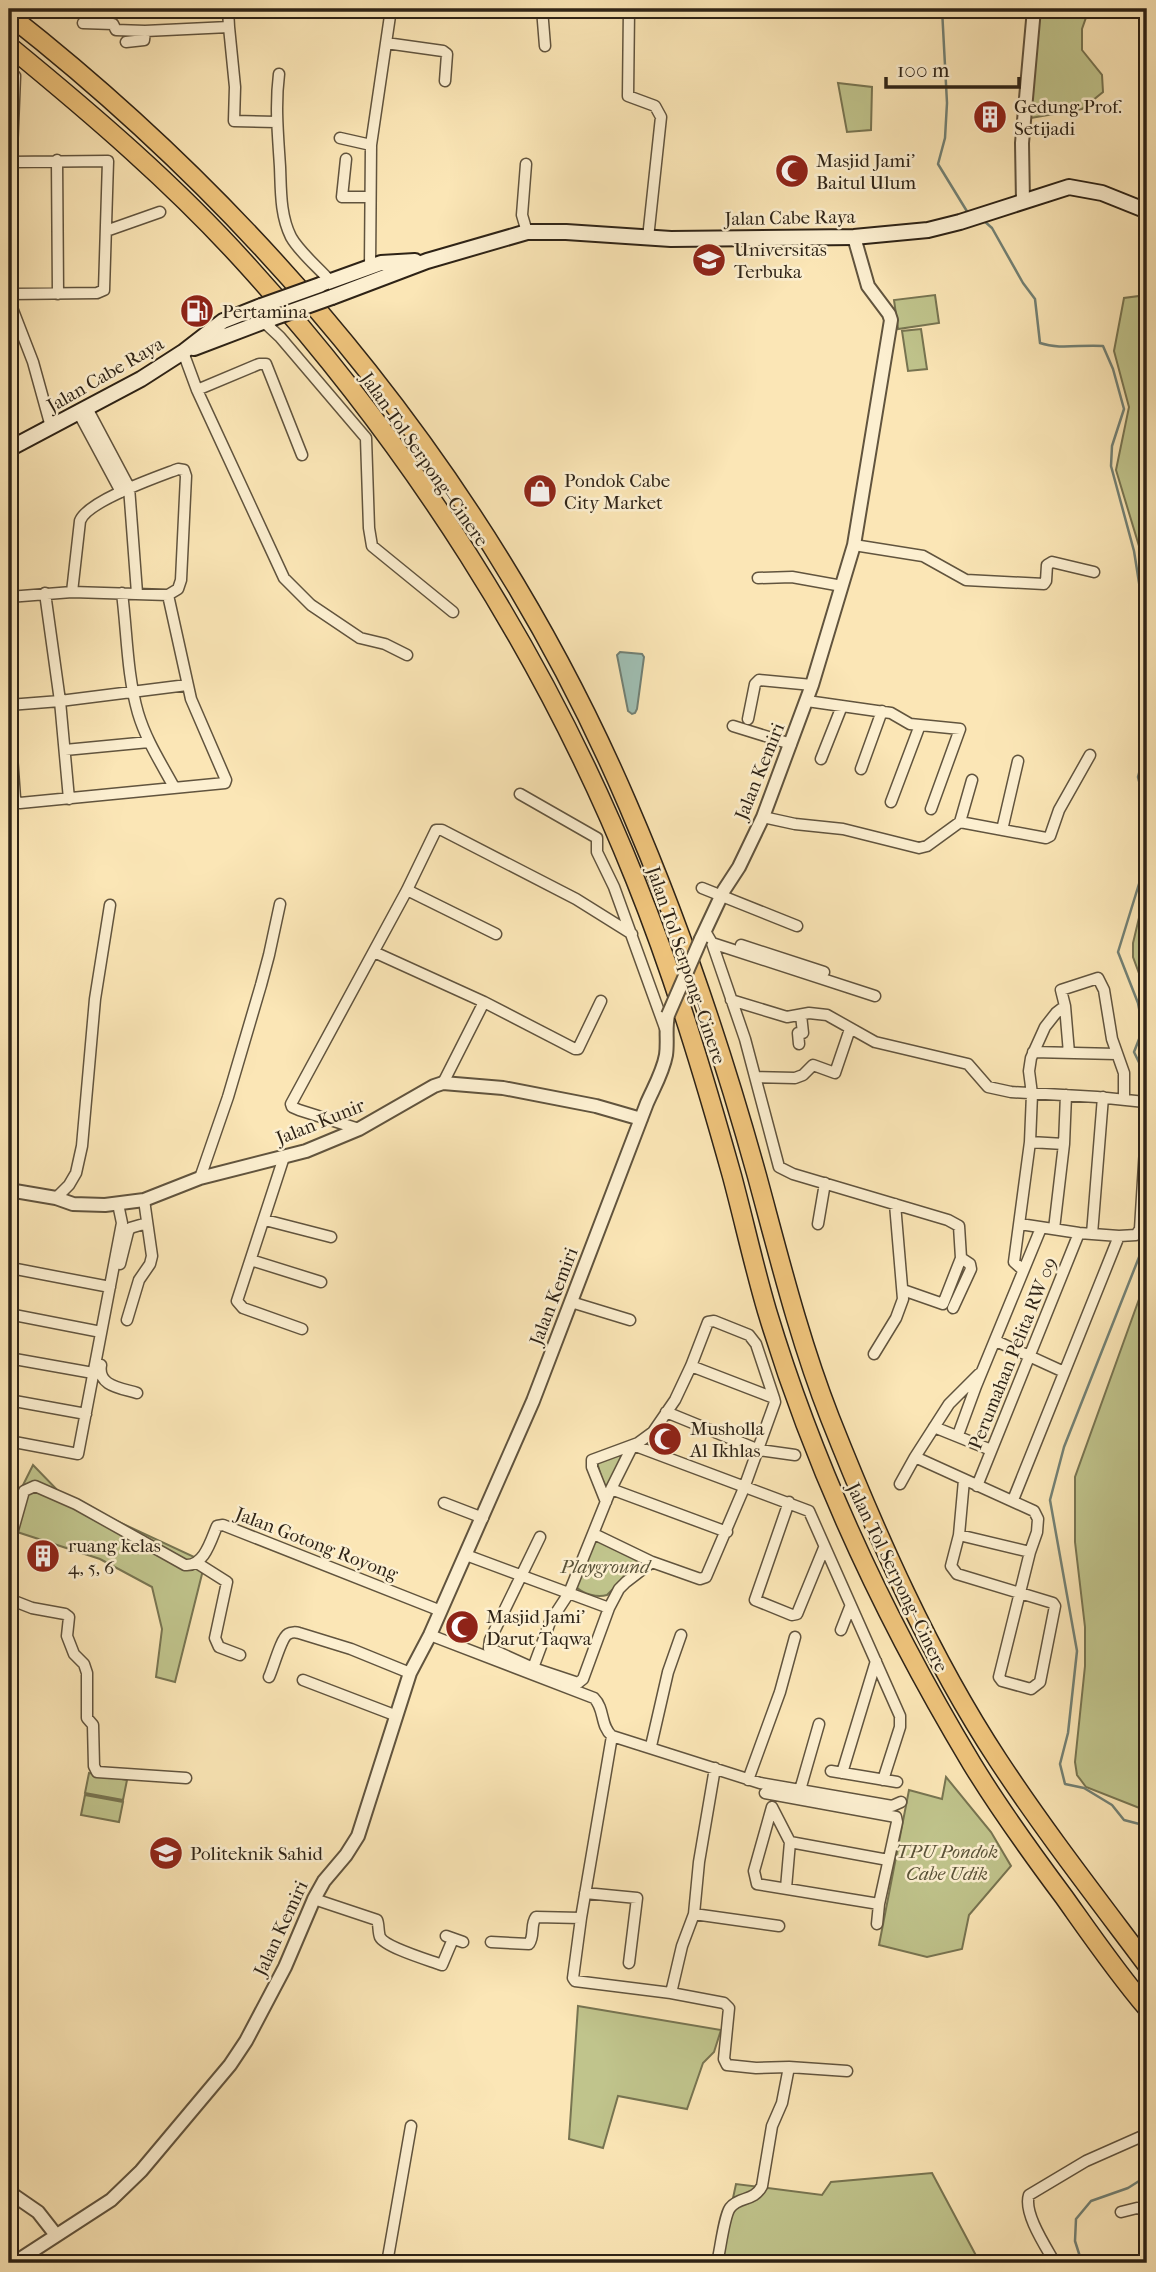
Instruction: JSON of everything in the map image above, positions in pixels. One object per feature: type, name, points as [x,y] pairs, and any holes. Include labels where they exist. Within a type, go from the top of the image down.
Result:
[{"type":"highway","name":"Jalan Tol Serpong–Cinere","points":[[9,15],[154,138],[266,250],[385,392],[500,556],[584,710],[661,883],[756,1171],[791,1307],[829,1416],[885,1546],[929,1640],[995,1755],[1054,1842],[1147,1965]]},
{"type":"highway","name":"Jalan Tol Serpong–Cinere","points":[[9,46],[141,159],[247,264],[365,405],[478,570],[519,639],[590,774],[638,886],[692,1040],[767,1310],[806,1425],[847,1528],[905,1646],[974,1767],[1035,1858],[1129,1988],[1147,2008]]},
{"type":"main road","name":"Jalan Cabe Raya","points":[[183,352],[427,261],[527,232],[648,238],[853,237],[928,230],[1069,187],[1102,194],[1147,211]]},
{"type":"main road","name":"Jalan Cabe Raya","points":[[9,449],[141,379],[183,352],[222,321],[381,262],[427,261]]},
{"type":"street","points":[[228,9],[235,87],[234,121],[276,122]]},
{"type":"street","points":[[370,267],[371,145],[391,9]]},
{"type":"street","points":[[542,9],[545,46]]},
{"type":"street","points":[[629,9],[628,96],[655,106],[661,117],[648,238]]},
{"type":"street","points":[[1023,202],[1022,155],[1034,9]]},
{"type":"street","points":[[83,23],[113,24],[116,30],[145,31],[229,27]]},
{"type":"street","points":[[126,41],[144,40],[145,31]]},
{"type":"street","points":[[386,43],[443,51],[448,60],[445,81]]},
{"type":"street","points":[[279,74],[275,101],[282,208],[293,240],[326,284]]},
{"type":"street","points":[[9,225],[15,76]]},
{"type":"street","points":[[340,138],[371,145]]},
{"type":"street","points":[[346,159],[342,197],[369,197]]},
{"type":"street","points":[[57,160],[58,294]]},
{"type":"street","points":[[9,295],[97,293],[104,290],[108,160],[10,162]]},
{"type":"street","points":[[526,164],[522,215],[527,232]]},
{"type":"street","points":[[106,232],[160,212]]},
{"type":"street","name":"Jalan Kemiri","points":[[14,2263],[111,2200],[141,2171],[230,2065],[246,2041],[285,1967],[324,1881],[358,1836],[410,1673],[441,1611],[533,1401],[664,1063],[668,1015],[706,937],[722,896],[763,817],[812,685],[854,545],[891,320],[868,286],[853,237]]},
{"type":"street","points":[[9,300],[33,362],[51,427]]},
{"type":"street","points":[[268,320],[279,337],[366,438],[372,546],[453,612]]},
{"type":"street","points":[[183,352],[197,390],[284,579],[311,605],[360,638],[385,644],[407,655]]},
{"type":"street","points":[[197,390],[259,364],[266,364],[303,455]]},
{"type":"street","points":[[82,410],[125,489],[137,593]]},
{"type":"street","points":[[9,597],[72,592],[168,595],[178,589],[181,580],[186,477],[184,470],[178,469],[125,489],[81,516],[72,592]]},
{"type":"street","points":[[854,545],[923,556],[958,577],[972,580],[1044,584],[1047,565],[1052,562],[1094,572]]},
{"type":"street","points":[[758,578],[792,577],[842,586]]},
{"type":"street","points":[[45,593],[60,701],[69,799]]},
{"type":"street","points":[[122,593],[138,714],[149,742],[174,787]]},
{"type":"street","points":[[9,714],[16,801],[20,803],[222,784],[226,780],[197,715],[187,685],[168,595]]},
{"type":"street","points":[[748,719],[758,680],[812,685]]},
{"type":"street","points":[[9,705],[187,685]]},
{"type":"street","points":[[807,701],[891,713],[910,724],[960,729],[931,809]]},
{"type":"street","points":[[821,760],[842,706]]},
{"type":"street","points":[[861,769],[882,711]]},
{"type":"street","points":[[891,802],[919,725]]},
{"type":"street","points":[[733,726],[791,744]]},
{"type":"street","points":[[65,750],[149,742]]},
{"type":"street","points":[[960,822],[1049,837],[1059,810],[1090,755]]},
{"type":"street","points":[[1002,830],[1018,761]]},
{"type":"street","points":[[763,817],[795,824],[843,829],[919,848],[927,846],[960,822],[972,780]]},
{"type":"street","points":[[520,794],[597,838],[597,852],[614,887],[665,1028]]},
{"type":"street","points":[[359,1129],[299,1110],[291,1104],[407,890],[435,832],[439,829],[576,899],[632,934]]},
{"type":"street","points":[[702,888],[797,926]]},
{"type":"street","points":[[407,890],[496,934]]},
{"type":"street","points":[[200,1178],[228,1097],[264,975],[279,904]]},
{"type":"street","points":[[56,1198],[76,1173],[82,1146],[95,999],[110,905]]},
{"type":"street","points":[[706,937],[824,972]]},
{"type":"street","points":[[706,937],[875,996]]},
{"type":"street","points":[[706,937],[731,1000],[756,1077],[779,1167],[784,1171],[959,1226],[961,1258],[943,1304],[903,1290]]},
{"type":"street","points":[[374,951],[484,1002],[577,1050],[601,1002]]},
{"type":"street","points":[[1069,1053],[1061,989],[1098,978],[1104,990],[1116,1054],[1124,1073],[1124,1099]]},
{"type":"street","points":[[731,1000],[787,1017],[809,1013],[827,1015],[882,1045],[968,1064],[988,1087],[1032,1094],[1124,1099],[1145,1102],[1147,1105]]},
{"type":"street","points":[[484,1002],[443,1083],[503,1088],[596,1106],[641,1119]]},
{"type":"street","points":[[1023,1270],[1014,1262],[1030,1142],[1032,1094],[1029,1071],[1033,1052],[1049,1020],[1065,1006]]},
{"type":"street","points":[[799,1044],[798,1033],[803,1032],[801,1015]]},
{"type":"street","points":[[756,1077],[795,1078],[803,1075],[813,1065],[835,1073],[849,1029]]},
{"type":"street","points":[[1033,1052],[1116,1054]]},
{"type":"street","name":"Jalan Kunir","points":[[9,1190],[56,1198],[73,1204],[118,1204],[144,1200],[200,1178],[306,1152],[359,1129],[443,1083]]},
{"type":"street","points":[[1054,1230],[1064,1144],[1066,1095]]},
{"type":"street","points":[[1092,1234],[1103,1097]]},
{"type":"street","points":[[1020,1224],[1079,1233],[1136,1235],[1140,1229],[1147,1116]]},
{"type":"street","points":[[1030,1142],[1064,1144]]},
{"type":"street","points":[[284,1157],[238,1295],[239,1305],[302,1329]]},
{"type":"street","points":[[818,1224],[825,1183]]},
{"type":"street","points":[[127,1320],[139,1280],[152,1256],[144,1200]]},
{"type":"street","points":[[9,1441],[78,1454],[122,1223],[118,1204]]},
{"type":"street","points":[[874,1354],[902,1308],[903,1290],[895,1204]]},
{"type":"street","points":[[265,1220],[331,1237]]},
{"type":"street","points":[[137,1393],[109,1384],[99,1374],[128,1232],[130,1228],[147,1223]]},
{"type":"street","points":[[958,1436],[1041,1228]]},
{"type":"street","name":"Perumahan Pelita RW 09","points":[[977,1486],[1079,1233]]},
{"type":"street","points":[[1013,1500],[1119,1236]]},
{"type":"street","points":[[953,1308],[971,1269],[971,1264],[961,1258]]},
{"type":"street","points":[[251,1260],[321,1282]]},
{"type":"street","points":[[9,1278],[11,1268],[110,1287]]},
{"type":"street","points":[[571,1302],[630,1320]]},
{"type":"street","points":[[9,1314],[101,1332]]},
{"type":"street","points":[[594,1534],[652,1562],[700,1579],[706,1577],[727,1532],[775,1402],[756,1344],[749,1335],[708,1321],[691,1366],[653,1432],[633,1445],[592,1460],[592,1467],[606,1502]]},
{"type":"street","points":[[996,1341],[1064,1373]]},
{"type":"street","points":[[9,1358],[93,1373]]},
{"type":"street","points":[[691,1366],[774,1398]]},
{"type":"street","points":[[900,1484],[949,1404],[983,1370]]},
{"type":"street","points":[[9,1400],[86,1414]]},
{"type":"street","points":[[666,1412],[759,1450],[795,1455]]},
{"type":"street","points":[[934,1427],[991,1450]]},
{"type":"street","points":[[633,1445],[809,1511],[900,1716],[900,1727],[883,1780]]},
{"type":"street","points":[[533,1668],[550,1622],[569,1593],[611,1489],[633,1445]]},
{"type":"street","points":[[915,1457],[1034,1511],[1038,1519],[1037,1532],[1030,1552],[1021,1592],[999,1678],[1031,1689],[1040,1682],[1056,1610],[1053,1603],[1021,1592],[957,1574],[953,1571],[951,1566],[959,1535],[964,1480]]},
{"type":"street","points":[[9,1544],[24,1491],[35,1486],[76,1504],[185,1565],[197,1563],[227,1582],[215,1638],[219,1647],[240,1655]]},
{"type":"street","points":[[611,1489],[727,1532]]},
{"type":"street","points":[[789,1502],[755,1600],[792,1615],[797,1614],[824,1548]]},
{"type":"street","points":[[444,1503],[483,1518]]},
{"type":"street","name":"Jalan Gotong Royong","points":[[197,1563],[203,1557],[217,1526],[223,1525],[441,1611]]},
{"type":"street","points":[[959,1535],[1030,1552]]},
{"type":"street","points":[[540,1537],[490,1640],[489,1648],[575,1683],[581,1682],[619,1590],[625,1582],[652,1562]]},
{"type":"street","points":[[466,1555],[610,1608]]},
{"type":"street","points":[[9,1599],[69,1617],[66,1636],[87,1673],[87,1718],[93,1725],[94,1766],[97,1772],[186,1778]]},
{"type":"street","points":[[841,1630],[850,1607]]},
{"type":"street","points":[[270,1678],[282,1640],[291,1632],[351,1649],[410,1673]]},
{"type":"street","points":[[430,1635],[594,1698],[599,1703],[606,1731],[612,1735],[715,1768],[763,1788],[896,1817],[877,1924]]},
{"type":"street","points":[[651,1746],[668,1672],[681,1635]]},
{"type":"street","points":[[748,1780],[780,1692],[796,1637]]},
{"type":"street","points":[[842,1773],[876,1661]]},
{"type":"street","points":[[303,1680],[397,1716]]},
{"type":"street","points":[[800,1790],[819,1724]]},
{"type":"street","points":[[612,1735],[581,1918],[573,1978],[575,1981],[671,1993],[728,2004],[724,2059],[727,2065],[847,2071]]},
{"type":"street","points":[[671,1993],[682,1946],[694,1914],[699,1862],[715,1768]]},
{"type":"street","points":[[831,1771],[897,1783]]},
{"type":"street","points":[[763,1788],[800,1790],[892,1806],[901,1802]]},
{"type":"street","points":[[763,1788],[790,1842],[786,1888]]},
{"type":"street","points":[[772,1808],[754,1876],[757,1884],[879,1904]]},
{"type":"street","points":[[790,1842],[888,1860]]},
{"type":"street","points":[[585,1894],[637,1898],[629,1963]]},
{"type":"street","points":[[314,1899],[377,1920],[380,1937],[384,1941],[442,1965],[454,1939]]},
{"type":"street","points":[[694,1914],[779,1926]]},
{"type":"street","points":[[491,1942],[529,1944],[533,1937],[533,1922],[536,1917],[581,1918]]},
{"type":"street","points":[[717,2263],[730,2208],[757,2194],[762,2186],[772,2126],[782,2103],[789,2067]]},
{"type":"street","points":[[387,2263],[411,2126]]},
{"type":"street","points":[[1055,2263],[1031,2216],[1027,2205],[1029,2195],[1086,2161],[1147,2134]]},
{"type":"street","points":[[9,2192],[38,2212],[53,2237]]},
{"type":"street","points":[[9,2200],[33,2215],[53,2237]]},
{"type":"street","points":[[1121,2212],[1137,2208],[1147,2210]]},
{"type":"green space","points":[[1036,9],[1089,9],[1082,29],[1082,50],[1102,75],[1103,92],[1082,109],[1025,119]]},
{"type":"green space","points":[[838,83],[872,87],[871,130],[847,132]]},
{"type":"green space","points":[[935,295],[939,323],[898,329],[894,300]]},
{"type":"green space","points":[[1147,295],[1147,604],[1139,546],[1116,470],[1129,407],[1114,351],[1124,298]]},
{"type":"green space","points":[[921,329],[927,369],[908,371],[902,331]]},
{"type":"green space","points":[[1147,884],[1147,995],[1133,957],[1133,943]]},
{"type":"green space","points":[[1147,1277],[1147,1811],[1086,1787],[1077,1775],[1075,1762],[1085,1666],[1085,1627],[1075,1542],[1075,1477]]},
{"type":"green space","points":[[624,1450],[606,1493],[596,1459]]},
{"type":"green space","points":[[33,1465],[63,1496],[205,1562],[175,1682],[156,1677],[162,1629],[152,1587],[100,1559],[11,1530],[20,1491]]},
{"type":"green space","name":"Playground","points":[[594,1537],[642,1560],[603,1596],[591,1595],[576,1587]]},
{"type":"green space","points":[[89,1773],[127,1780],[123,1800],[85,1793]]},
{"type":"green space","name":"TPU Pondok Cabe Udik","points":[[946,1777],[991,1832],[1011,1866],[969,1915],[962,1949],[927,1957],[879,1945],[909,1790],[942,1799]]},
{"type":"green space","points":[[85,1795],[123,1802],[119,1822],[81,1815]]},
{"type":"green space","points":[[578,2006],[721,2030],[714,2052],[703,2063],[687,2109],[618,2096],[603,2148],[569,2139]]},
{"type":"green space","points":[[932,2173],[980,2263],[719,2263],[736,2184],[822,2195],[831,2182]]},
{"type":"shaded area","points":[[620,652],[642,654],[644,657],[637,709],[632,714],[628,711],[617,655]]},
{"type":"waterway","points":[[942,9],[947,103],[945,138],[938,164],[968,213]]},
{"type":"waterway","points":[[983,220],[992,228],[1035,299],[1040,343],[1055,346],[1103,346],[1113,369],[1124,409],[1112,446],[1111,466],[1134,551],[1147,633],[1143,688],[1147,713]]},
{"type":"waterway","points":[[1147,743],[1138,777],[1147,813]]},
{"type":"waterway","points":[[1147,858],[1118,952],[1138,1003],[1143,1029],[1134,1052],[1147,1079]]},
{"type":"waterway","points":[[1147,1211],[1145,1242],[1064,1447],[1050,1500],[1077,1651],[1068,1733],[1060,1764],[1065,1784],[1084,1788],[1112,1805],[1124,1820],[1147,1826]]},
{"type":"waterway","points":[[1082,2263],[1075,2241],[1076,2219],[1091,2201],[1128,2188],[1147,2176]]},
{"type":"place","name":"Gedung Prof. Setijadi","points":[[990,117]]},
{"type":"place","name":"Masjid Jami' Baitul Ulum","points":[[792,171]]},
{"type":"place","name":"Universitas Terbuka","points":[[709,260]]},
{"type":"place","name":"Pertamina","points":[[197,311]]},
{"type":"place","name":"Pondok Cabe City Market","points":[[540,491]]},
{"type":"place","name":"Musholla Al Ikhlas","points":[[665,1439]]},
{"type":"place","name":"ruang kelas 4, 5, 6","points":[[43,1556]]},
{"type":"place","name":"Masjid Jami' Darut Taqwa","points":[[462,1627]]},
{"type":"place","name":"Politeknik Sahid","points":[[166,1853]]}]
